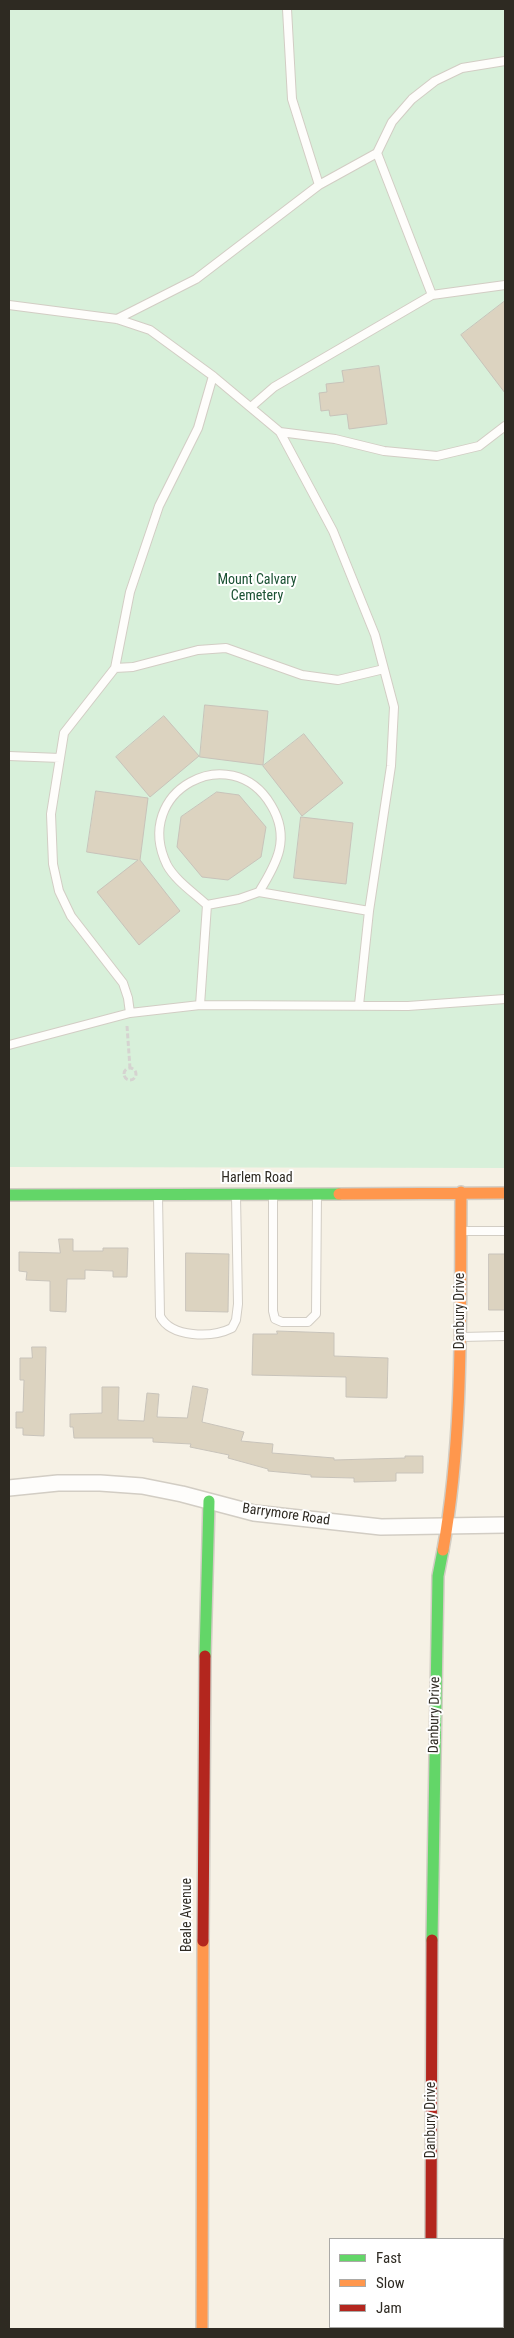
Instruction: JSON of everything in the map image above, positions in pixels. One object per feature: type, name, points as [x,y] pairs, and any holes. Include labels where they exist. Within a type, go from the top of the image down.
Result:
[{"type":"street","name":"Danbury Drive","points":[[431,2238],[432,1858],[438,1586],[448,1526],[459,1377],[461,1192]]},
{"type":"street","name":"Harlem Road","points":[[9,1195],[505,1192]]},
{"type":"street","name":"Barrymore Road","points":[[9,1488],[58,1483],[100,1482],[142,1486],[254,1513],[381,1527],[505,1526]]},
{"type":"street","name":"Beale Avenue","points":[[202,2329],[203,1771],[209,1501]]},
{"type":"lane","points":[[287,9],[292,99],[319,185]]},
{"type":"lane","points":[[117,319],[196,279],[319,185],[377,153],[392,122],[412,99],[435,82],[462,68],[505,61]]},
{"type":"lane","points":[[377,153],[432,295]]},
{"type":"lane","points":[[251,408],[274,387],[432,295],[505,285]]},
{"type":"lane","points":[[9,305],[117,319],[150,330],[213,376],[280,432],[333,531],[375,635],[394,707],[391,766],[370,911],[359,1005]]},
{"type":"lane","points":[[128,1014],[128,998],[122,983],[71,916],[59,891],[53,864],[51,814],[64,733],[115,668],[121,629],[133,584],[159,506],[198,428],[213,376]]},
{"type":"lane","points":[[280,432],[335,439],[384,451],[437,456],[479,446],[505,426]]},
{"type":"lane","points":[[115,668],[133,668],[198,650],[226,648],[302,675],[338,680],[384,669]]},
{"type":"lane","points":[[9,756],[60,758]]},
{"type":"lane","points":[[208,905],[168,866],[159,836],[160,819],[166,804],[185,784],[200,776],[218,774],[240,778],[253,784],[264,794],[273,808],[280,822],[282,838],[275,867],[259,892]]},
{"type":"lane","points":[[208,905],[240,899],[259,892],[370,911]]},
{"type":"lane","points":[[200,1005],[208,905]]},
{"type":"lane","points":[[9,1045],[128,1014],[200,1005],[408,1006],[505,999]]},
{"type":"lane","points":[[158,1194],[160,1316],[164,1323],[173,1330],[212,1334],[232,1328],[236,1320],[238,1304],[236,1193]]},
{"type":"lane","points":[[273,1193],[273,1311],[275,1319],[282,1322],[308,1322],[316,1314],[316,1193]]},
{"type":"lane","points":[[460,1231],[505,1231]]},
{"type":"lane","points":[[459,1337],[505,1336]]},
{"type":"path","points":[[128,1014],[130,1068]]},
{"type":"green space","name":"Mount Calvary Cemetery","points":[[9,9],[505,9],[505,1168],[9,1167]]},
{"type":"building","points":[[505,301],[505,393],[461,335]]},
{"type":"building","points":[[379,366],[387,424],[349,429],[347,414],[330,416],[329,410],[321,411],[319,393],[327,392],[326,384],[344,382],[342,371]]},
{"type":"building","points":[[205,705],[268,711],[263,765],[200,757]]},
{"type":"building","points":[[164,716],[199,756],[150,797],[116,757]]},
{"type":"building","points":[[304,734],[343,783],[302,816],[263,766]]},
{"type":"building","points":[[96,791],[148,798],[140,860],[180,911],[139,945],[97,892],[138,860],[87,852]]},
{"type":"building","points":[[217,792],[239,795],[266,827],[261,857],[228,880],[202,877],[177,847],[181,817]]},
{"type":"building","points":[[301,817],[353,823],[346,884],[294,878]]},
{"type":"building","points":[[59,1239],[73,1239],[73,1251],[103,1251],[103,1248],[128,1248],[127,1277],[113,1277],[113,1271],[85,1270],[85,1279],[67,1279],[66,1312],[50,1311],[50,1281],[26,1280],[27,1272],[19,1271],[19,1252],[60,1253]]},
{"type":"building","points":[[186,1253],[229,1254],[228,1312],[186,1311]]},
{"type":"building","points":[[489,1254],[505,1254],[505,1310],[489,1310]]},
{"type":"building","points":[[277,1331],[334,1333],[334,1356],[388,1358],[387,1398],[346,1397],[346,1377],[252,1375],[253,1334],[277,1334]]},
{"type":"building","points":[[32,1347],[46,1347],[44,1436],[23,1435],[23,1428],[16,1428],[16,1412],[23,1412],[24,1380],[20,1380],[20,1358],[32,1358]]},
{"type":"building","points":[[193,1386],[208,1389],[202,1422],[244,1432],[241,1441],[273,1444],[272,1453],[334,1458],[334,1460],[423,1456],[423,1473],[396,1473],[396,1481],[354,1482],[354,1478],[311,1477],[311,1475],[268,1471],[268,1469],[228,1458],[229,1455],[190,1447],[191,1444],[153,1442],[153,1438],[74,1438],[73,1427],[70,1427],[70,1414],[102,1413],[102,1387],[119,1387],[118,1420],[144,1421],[147,1393],[159,1394],[157,1417],[187,1418]]},
{"type":"traffic: fast","points":[[9,1195],[339,1194]]},
{"type":"traffic: fast","points":[[205,1656],[209,1501]]},
{"type":"traffic: fast","points":[[432,1940],[438,1576],[443,1550]]},
{"type":"traffic: slow","points":[[443,1550],[450,1506],[458,1417],[461,1192]]},
{"type":"traffic: slow","points":[[339,1194],[505,1193]]},
{"type":"traffic: slow","points":[[202,2329],[203,1941]]},
{"type":"traffic: jam","points":[[203,1941],[205,1656]]},
{"type":"traffic: jam","points":[[431,2238],[432,1940]]}]
